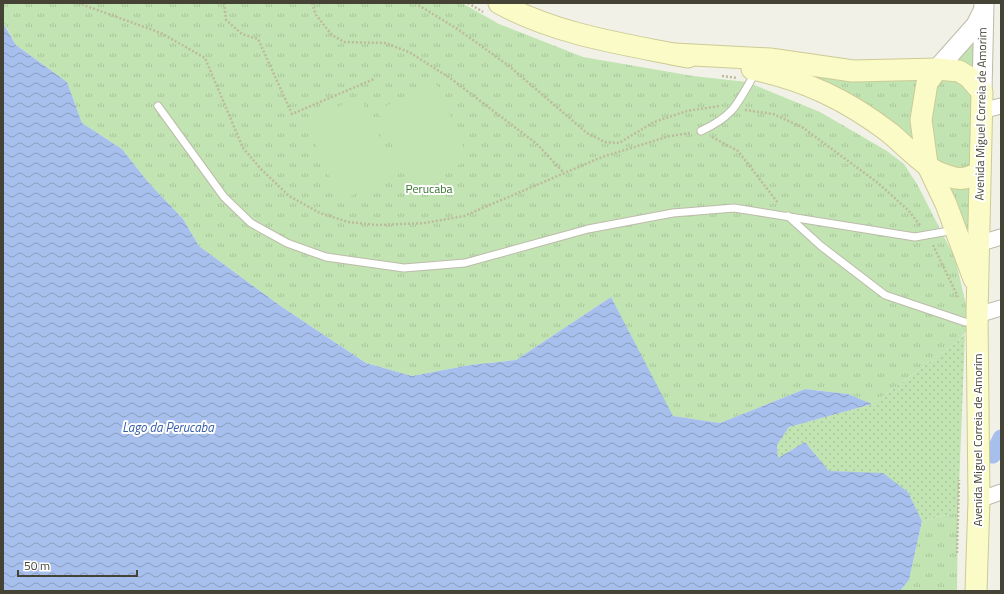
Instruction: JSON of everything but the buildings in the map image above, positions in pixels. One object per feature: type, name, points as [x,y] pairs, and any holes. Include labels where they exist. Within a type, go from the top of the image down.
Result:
[{"type":"main road","points":[[499,3],[516,12],[558,28],[624,46],[674,54],[775,74],[808,84],[839,100],[882,128],[935,171],[958,179],[969,179],[980,172]]},
{"type":"main road","points":[[674,54],[770,59],[853,70],[937,69],[959,71],[969,77],[981,102]]},
{"type":"main road","name":"Avenida Miguel Correia de Amorim","points":[[937,69],[927,83],[921,120],[927,164],[946,204],[977,288]]},
{"type":"main road","name":"Avenida Miguel Correia de Amorim","points":[[976,591],[979,500],[971,318],[977,288],[981,102]]},
{"type":"street","name":"Avenida Miguel Correia de Amorim","points":[[937,69],[976,25],[984,7]]},
{"type":"street","name":"Avenida Miguel Correia de Amorim","points":[[981,102],[984,7]]},
{"type":"street","points":[[981,102],[1001,106]]},
{"type":"street","points":[[978,244],[1001,237]]},
{"type":"street","points":[[971,318],[1001,308]]},
{"type":"street","points":[[979,500],[1001,492]]},
{"type":"lane","points":[[702,131],[714,125],[735,109],[752,80]]},
{"type":"lane","points":[[158,106],[224,197],[251,223],[287,243],[326,257],[404,268],[465,263],[588,229],[673,212],[734,208],[915,237],[949,231]]},
{"type":"lane","points":[[788,216],[821,246],[885,295],[971,318]]},
{"type":"path","points":[[78,3],[161,33],[205,58],[244,148],[261,170],[289,196],[320,214],[348,222],[377,225],[425,224],[464,216],[602,157],[662,138],[702,131],[738,151],[788,216]]},
{"type":"path","points":[[224,3],[226,20],[242,34],[258,39],[292,114],[374,78]]},
{"type":"path","points":[[312,3],[316,15],[332,35],[344,42],[384,43],[409,52],[450,78],[537,144],[564,174]]},
{"type":"green space","name":"Perucaba","points":[[3,3],[462,3],[499,24],[583,57],[693,76],[747,82],[820,112],[887,151],[904,164],[917,184],[955,258],[971,326],[957,342],[872,404],[848,394],[805,389],[720,423],[672,416],[611,297],[516,360],[470,365],[412,376],[366,363],[282,307],[199,246],[183,219],[148,182],[122,149],[82,123],[67,82],[16,45],[3,22]]},
{"type":"green space","points":[[976,25],[977,288],[927,164],[770,59],[937,69]]},
{"type":"green space","points":[[436,83],[469,160],[410,188],[377,110]]},
{"type":"green space","points":[[360,97],[398,175],[340,201],[305,121]]},
{"type":"green space","points":[[965,334],[958,512],[922,521],[908,492],[883,474],[829,471],[805,442],[778,458],[777,445],[789,427],[872,404],[957,342]]},
{"type":"green space","points":[[958,512],[957,591],[900,591],[909,580],[922,521]]},
{"type":"water","name":"Lago da Perucaba","points":[[3,23],[16,45],[67,82],[82,123],[122,149],[148,182],[183,219],[199,246],[282,307],[366,363],[412,376],[470,365],[516,360],[611,297],[673,416],[720,423],[805,389],[848,394],[872,404],[789,427],[777,445],[778,458],[805,442],[829,471],[883,473],[908,492],[922,521],[909,580],[900,591],[3,591]]},
{"type":"waterway","points":[[993,455],[1001,438]]}]
